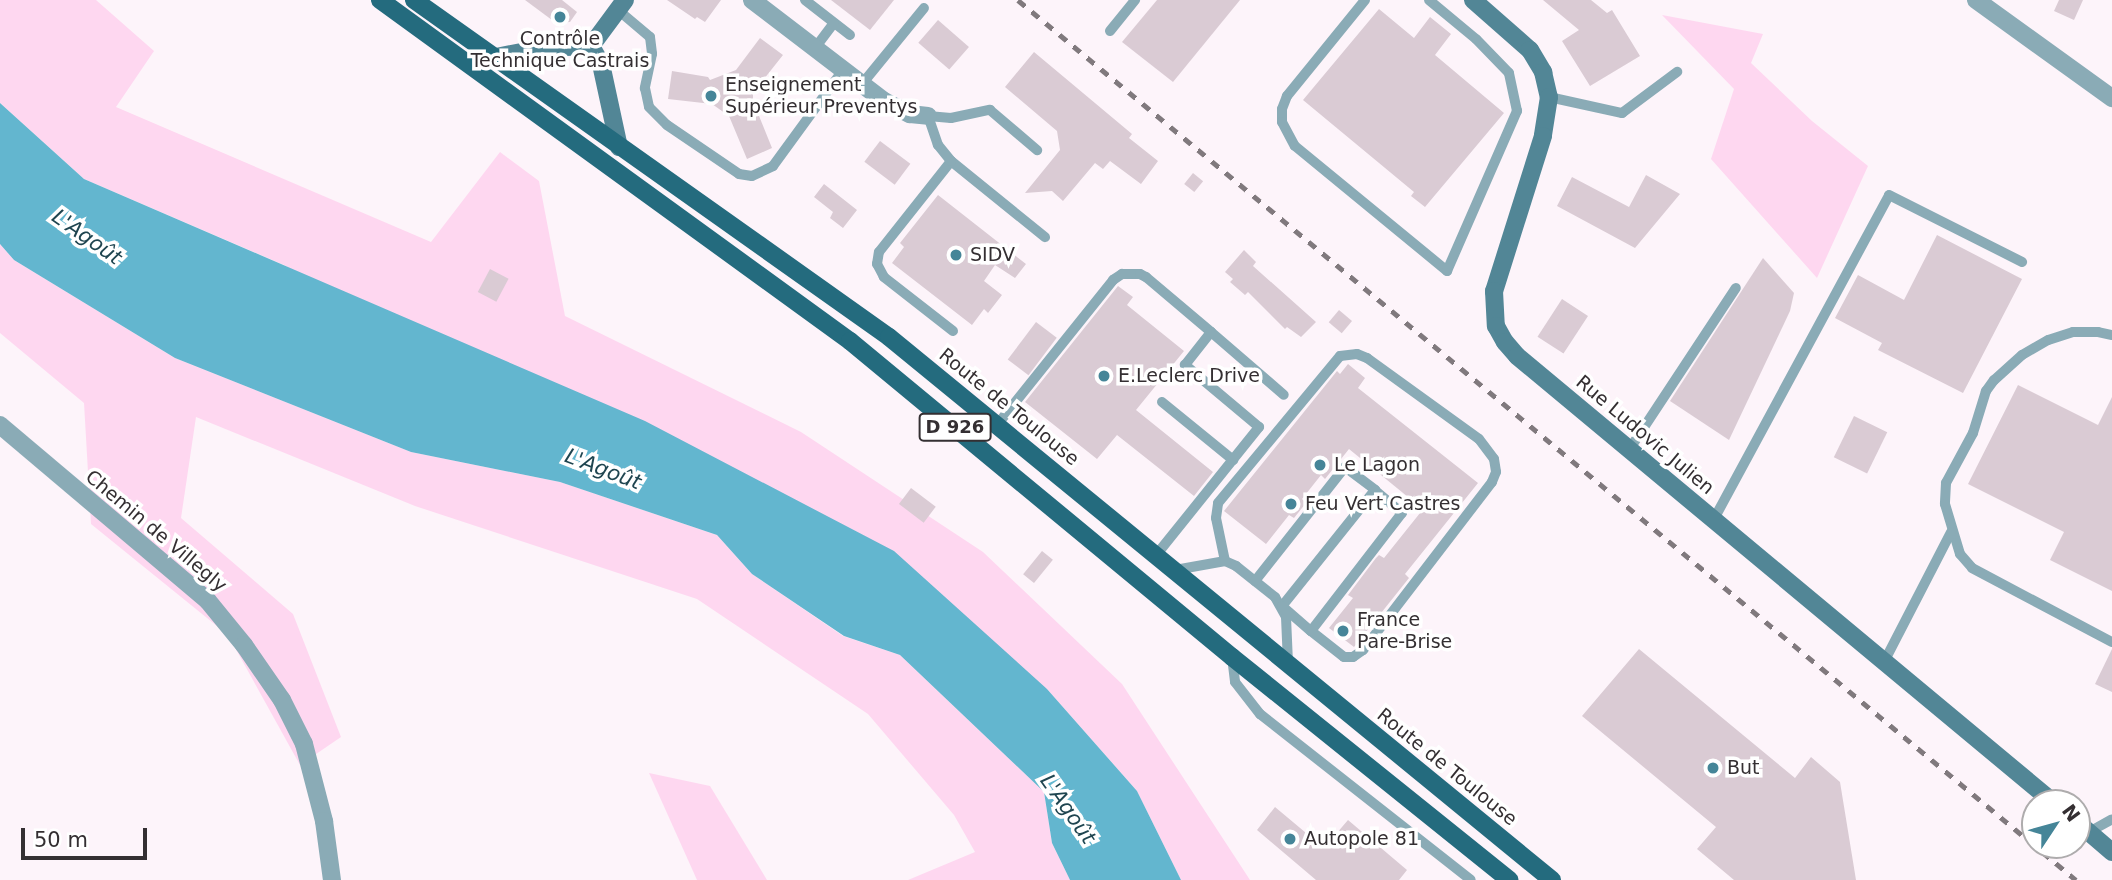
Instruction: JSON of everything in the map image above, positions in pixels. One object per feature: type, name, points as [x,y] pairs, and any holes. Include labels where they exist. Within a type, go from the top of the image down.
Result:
[{"type":"main road","name":"D 926","points":[[380,0],[850,341],[1232,657],[1509,880]]},
{"type":"main road","name":"Route de Toulouse","points":[[414,0],[491,58],[889,337],[1552,880]]},
{"type":"main road","name":"Rue Ludovic Julien","points":[[1473,0],[1530,50],[1543,72],[1549,97],[1543,136],[1494,291],[1496,326],[1517,356],[2037,789]]},
{"type":"main road","points":[[592,46],[621,5]]},
{"type":"main road","points":[[491,58],[573,44],[592,46]]},
{"type":"main road","points":[[592,46],[601,64],[619,147]]},
{"type":"main road","points":[[2091,834],[2112,852]]},
{"type":"street","points":[[1976,0],[2112,98]]},
{"type":"street","points":[[763,3],[862,84],[902,111],[928,116]]},
{"type":"street","name":"Chemin de Villegly","points":[[0,425],[208,601],[244,645],[282,700],[304,744],[324,821],[332,880]]},
{"type":"lane","points":[[805,0],[850,35]]},
{"type":"lane","points":[[1110,31],[1135,0]]},
{"type":"lane","points":[[1365,0],[1287,96],[1282,109],[1282,122],[1295,146],[1447,271],[1517,111],[1509,73],[1476,38],[1429,0]]},
{"type":"lane","points":[[621,5],[650,37],[652,54],[645,88],[649,107],[667,125],[739,174],[752,176],[773,166],[843,70]]},
{"type":"lane","points":[[862,84],[924,8]]},
{"type":"lane","points":[[815,48],[834,23]]},
{"type":"lane","points":[[1549,97],[1622,113],[1677,72]]},
{"type":"lane","points":[[1037,150],[990,110],[951,118],[928,116],[938,145],[951,161],[1045,237]]},
{"type":"lane","points":[[951,161],[879,252],[877,264],[884,277],[953,331]]},
{"type":"lane","points":[[1714,519],[1889,195],[2022,262]]},
{"type":"lane","points":[[997,425],[1113,280],[1122,274],[1140,274],[1146,277],[1284,396]]},
{"type":"lane","points":[[1629,450],[1736,288]]},
{"type":"lane","points":[[1157,554],[1259,427],[1185,365],[1211,332]]},
{"type":"lane","points":[[2112,335],[2073,332],[2048,340],[2022,355],[1994,380],[1986,391],[1973,433],[1946,484],[1945,504],[1951,532],[1960,554],[1972,568],[2112,642]]},
{"type":"lane","points":[[1175,570],[1225,561],[1255,580],[1344,657],[1363,650],[1492,482],[1496,471],[1494,459],[1479,439],[1367,358],[1357,354],[1340,356],[1325,370],[1218,503],[1216,518],[1225,561]]},
{"type":"lane","points":[[1162,402],[1233,460]]},
{"type":"lane","points":[[1255,580],[1345,467],[1402,513],[1311,631]]},
{"type":"lane","points":[[1282,606],[1375,490]]},
{"type":"lane","points":[[1884,662],[1951,532]]},
{"type":"lane","points":[[1282,606],[1287,626],[1288,663]]},
{"type":"lane","points":[[1232,657],[1235,682],[1260,714],[1471,880]]},
{"type":"lane","points":[[2091,825],[2112,819]]},
{"type":"shaded area","points":[[0,0],[96,0],[154,51],[116,107],[431,242],[500,152],[539,181],[565,316],[801,432],[983,552],[1122,684],[1250,880],[1181,880],[1137,791],[1047,689],[284,265],[84,179],[0,103]]},
{"type":"shaded area","points":[[1662,15],[1763,34],[1751,63],[1812,121],[1868,166],[1817,278],[1711,159],[1734,89]]},
{"type":"shaded area","points":[[0,244],[14,260],[175,358],[411,452],[560,482],[717,535],[752,574],[843,636],[900,655],[1044,792],[1052,843],[1070,880],[908,880],[975,852],[954,815],[868,714],[697,599],[415,506],[196,417],[181,518],[293,614],[341,737],[300,765],[228,635],[91,524],[84,403],[0,333]]},
{"type":"shaded area","points":[[649,773],[710,786],[767,880],[697,880]]},
{"type":"water","name":"L'Agoût","points":[[0,103],[84,179],[645,421],[894,551],[1047,689],[1137,791],[1181,880],[1070,880],[1052,843],[1044,792],[900,655],[844,636],[752,574],[717,535],[560,482],[411,452],[175,358],[14,260],[0,244]]},
{"type":"building","name":"Contrôle Technique Castrais","points":[[525,0],[562,0],[577,12],[570,22],[556,23]]},
{"type":"building","points":[[667,0],[721,0],[705,22],[697,17],[695,19]]},
{"type":"building","points":[[831,0],[894,0],[870,30]]},
{"type":"building","points":[[1157,0],[1240,0],[1173,82],[1122,42]]},
{"type":"building","points":[[1543,0],[1591,0],[1607,13],[1612,10],[1640,56],[1590,86],[1562,41],[1579,30]]},
{"type":"building","points":[[2059,0],[2083,0],[2074,20],[2054,11]]},
{"type":"building","points":[[1379,9],[1414,38],[1430,17],[1451,34],[1435,55],[1504,113],[1425,207],[1411,196],[1414,192],[1303,100]]},
{"type":"building","points":[[938,20],[969,47],[949,70],[918,43]]},
{"type":"building","name":"Enseignement Supérieur Preventys","points":[[760,38],[783,55],[753,93],[753,101],[772,148],[747,159],[729,116],[712,104],[668,99],[672,71],[708,77],[710,80],[736,70]]},
{"type":"building","points":[[1034,52],[1132,134],[1129,138],[1158,161],[1141,184],[1110,161],[1103,169],[1095,163],[1063,201],[1052,191],[1025,193],[1060,150],[1057,131],[1005,87]]},
{"type":"building","points":[[880,141],[910,164],[895,185],[864,162]]},
{"type":"building","points":[[1193,173],[1203,181],[1194,192],[1184,184]]},
{"type":"building","points":[[1646,175],[1680,194],[1635,248],[1557,206],[1572,177],[1629,207]]},
{"type":"building","points":[[824,184],[857,210],[843,228],[830,218],[833,212],[814,197]]},
{"type":"building","name":"SIDV","points":[[938,195],[1026,264],[1015,278],[995,265],[984,281],[1002,295],[988,313],[984,309],[972,325],[892,263],[904,247],[900,243]]},
{"type":"building","points":[[1937,235],[2022,279],[1963,393],[1878,350],[1882,343],[1835,318],[1858,275],[1904,300]]},
{"type":"building","points":[[1244,250],[1256,262],[1253,266],[1316,322],[1301,337],[1287,327],[1285,329],[1248,292],[1245,295],[1230,282],[1233,279],[1225,272]]},
{"type":"building","points":[[1763,258],[1794,293],[1790,311],[1729,440],[1670,401]]},
{"type":"building","points":[[490,269],[509,279],[496,302],[478,292]]},
{"type":"building","name":"E.Leclerc Drive","points":[[1118,286],[1133,297],[1127,305],[1184,351],[1136,410],[1213,472],[1194,496],[1117,435],[1097,459],[1025,402]]},
{"type":"building","points":[[1562,299],[1588,316],[1563,354],[1537,337]]},
{"type":"building","points":[[1339,310],[1352,321],[1342,333],[1329,322]]},
{"type":"building","points":[[1036,322],[1057,338],[1028,375],[1008,360]]},
{"type":"building","points":[[1348,364],[1365,378],[1358,388],[1478,483],[1405,574],[1409,578],[1354,647],[1329,628],[1353,598],[1348,595],[1376,558],[1379,555],[1384,558],[1420,513],[1405,502],[1408,497],[1349,449],[1325,479],[1321,475],[1302,499],[1306,503],[1294,518],[1289,515],[1266,544],[1224,511],[1337,371],[1340,374]]},
{"type":"building","points":[[2018,385],[2098,425],[2112,397],[2112,591],[2050,560],[2064,532],[1968,484]]},
{"type":"building","points":[[1854,416],[1887,432],[1867,474],[1834,457]]},
{"type":"building","points":[[911,488],[936,507],[924,523],[899,504]]},
{"type":"building","points":[[1042,551],[1053,560],[1034,583],[1023,574]]},
{"type":"building","name":"But","points":[[1639,649],[1795,778],[1811,757],[1840,782],[1856,880],[1734,880],[1697,849],[1716,827],[1582,716]]},
{"type":"building","points":[[2112,649],[2112,692],[2095,684]]},
{"type":"building","name":"Autopole 81","points":[[1275,807],[1324,848],[1348,820],[1407,870],[1399,880],[1316,880],[1257,830]]},
{"type":"railway","points":[[1018,0],[2076,880]]},
{"type":"place","name":"Contrôle Technique Castrais","points":[[560,17]]},
{"type":"place","name":"Enseignement Supérieur Preventys","points":[[711,96]]},
{"type":"place","name":"SIDV","points":[[956,255]]},
{"type":"place","name":"E.Leclerc Drive","points":[[1104,376]]},
{"type":"place","name":"Le Lagon","points":[[1320,465]]},
{"type":"place","name":"Feu Vert Castres","points":[[1291,504]]},
{"type":"place","name":"France Pare-Brise","points":[[1343,631]]},
{"type":"place","name":"But","points":[[1713,768]]},
{"type":"place","name":"Autopole 81","points":[[1290,839]]}]
